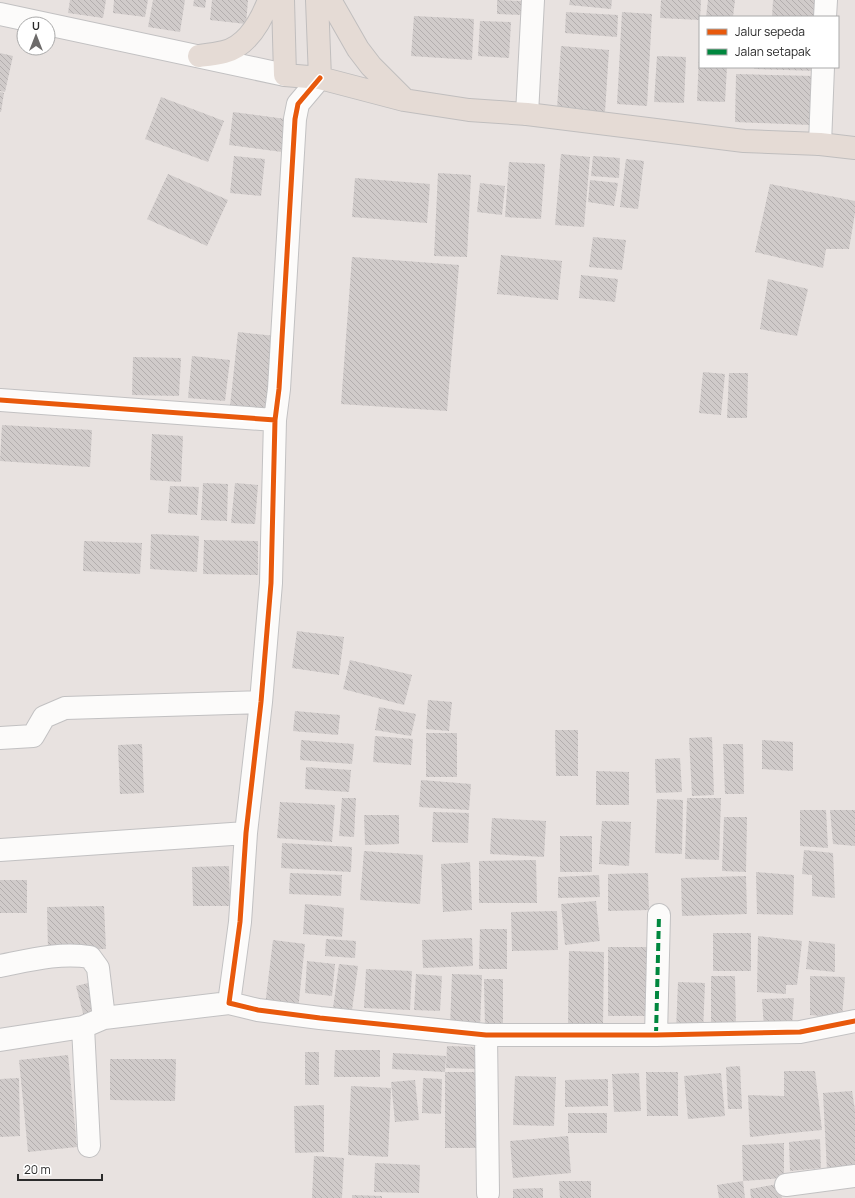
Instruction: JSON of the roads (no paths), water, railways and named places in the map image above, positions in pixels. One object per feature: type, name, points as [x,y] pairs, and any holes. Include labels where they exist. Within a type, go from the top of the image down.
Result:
[{"type":"main road","points":[[200,56],[225,52],[250,36],[258,24],[269,0]]},
{"type":"main road","points":[[284,0],[285,75],[320,78],[404,100],[469,110],[527,114],[744,141],[820,144],[855,148]]},
{"type":"main road","points":[[317,0],[320,78]]},
{"type":"main road","points":[[330,0],[358,49],[371,66],[404,100]]},
{"type":"street","points":[[527,114],[534,0]]},
{"type":"street","points":[[825,16],[826,0]]},
{"type":"street","points":[[0,14],[285,75],[298,104],[292,167],[279,389],[275,420],[271,583],[261,702],[246,833],[240,922],[229,1003]]},
{"type":"street","points":[[820,144],[823,68]]},
{"type":"street","points":[[298,104],[320,78]]},
{"type":"street","points":[[0,400],[275,420]]},
{"type":"street","points":[[0,738],[33,736],[44,717],[65,708],[261,702]]},
{"type":"street","points":[[0,850],[246,833]]},
{"type":"street","points":[[656,1035],[659,915]]},
{"type":"street","points":[[0,966],[61,955],[77,954],[90,957],[98,968],[104,1018]]},
{"type":"street","points":[[0,1040],[83,1027],[104,1018],[229,1003],[258,1010],[320,1018],[486,1035],[656,1035],[800,1032],[855,1021]]},
{"type":"street","points":[[83,1027],[89,1146]]},
{"type":"street","points":[[486,1035],[488,1193]]},
{"type":"street","points":[[786,1185],[855,1176]]}]
